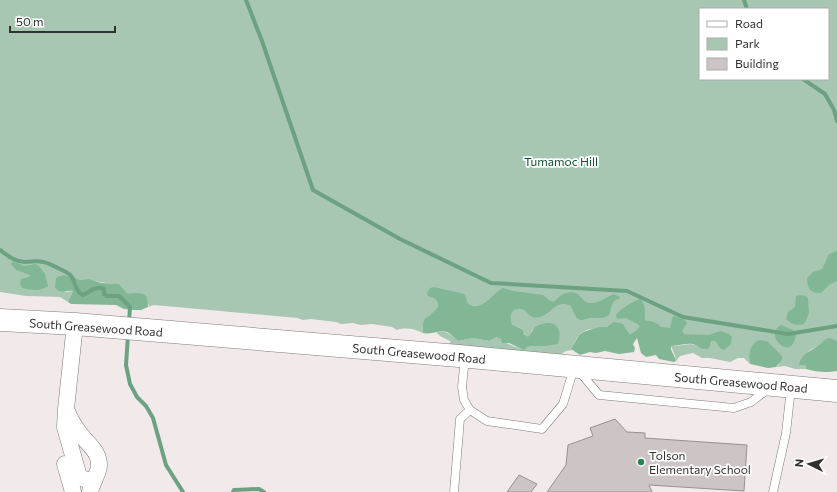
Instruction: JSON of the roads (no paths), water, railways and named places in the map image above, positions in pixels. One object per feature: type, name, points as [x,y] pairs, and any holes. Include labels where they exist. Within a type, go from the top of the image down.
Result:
[{"type":"main road","name":"South Greasewood Road","points":[[0,320],[76,324],[466,356],[837,391]]},
{"type":"street","points":[[73,492],[63,457],[66,409],[76,324]]},
{"type":"street","points":[[65,427],[79,477],[91,487],[100,467],[97,452],[82,436],[66,409]]},
{"type":"lane","points":[[466,356],[462,387],[464,400],[470,410],[487,421],[542,429],[563,404],[574,366]]},
{"type":"lane","points":[[773,492],[786,432],[782,386]]},
{"type":"lane","points":[[454,492],[460,419],[470,410]]},
{"type":"waterway","points":[[246,0],[262,41],[313,190],[400,239],[491,283],[627,291],[683,317],[788,334],[837,326]]},
{"type":"waterway","points":[[744,0],[747,8]]},
{"type":"waterway","points":[[804,80],[825,94],[834,110],[837,121]]},
{"type":"waterway","points":[[0,250],[18,261],[41,261],[70,274],[77,289],[83,295],[93,289],[101,288],[104,289],[104,294],[107,296],[119,296],[130,307],[129,322]]},
{"type":"waterway","points":[[128,335],[126,365],[130,384],[137,397],[146,406],[153,418],[166,465],[183,492]]},
{"type":"waterway","points":[[233,492],[234,490],[259,489],[264,492]]},
{"type":"place","name":"Tolson Elementary School","points":[[641,462]]},
{"type":"park label","name":"Tumamoc Hill","points":[[561,161]]}]
